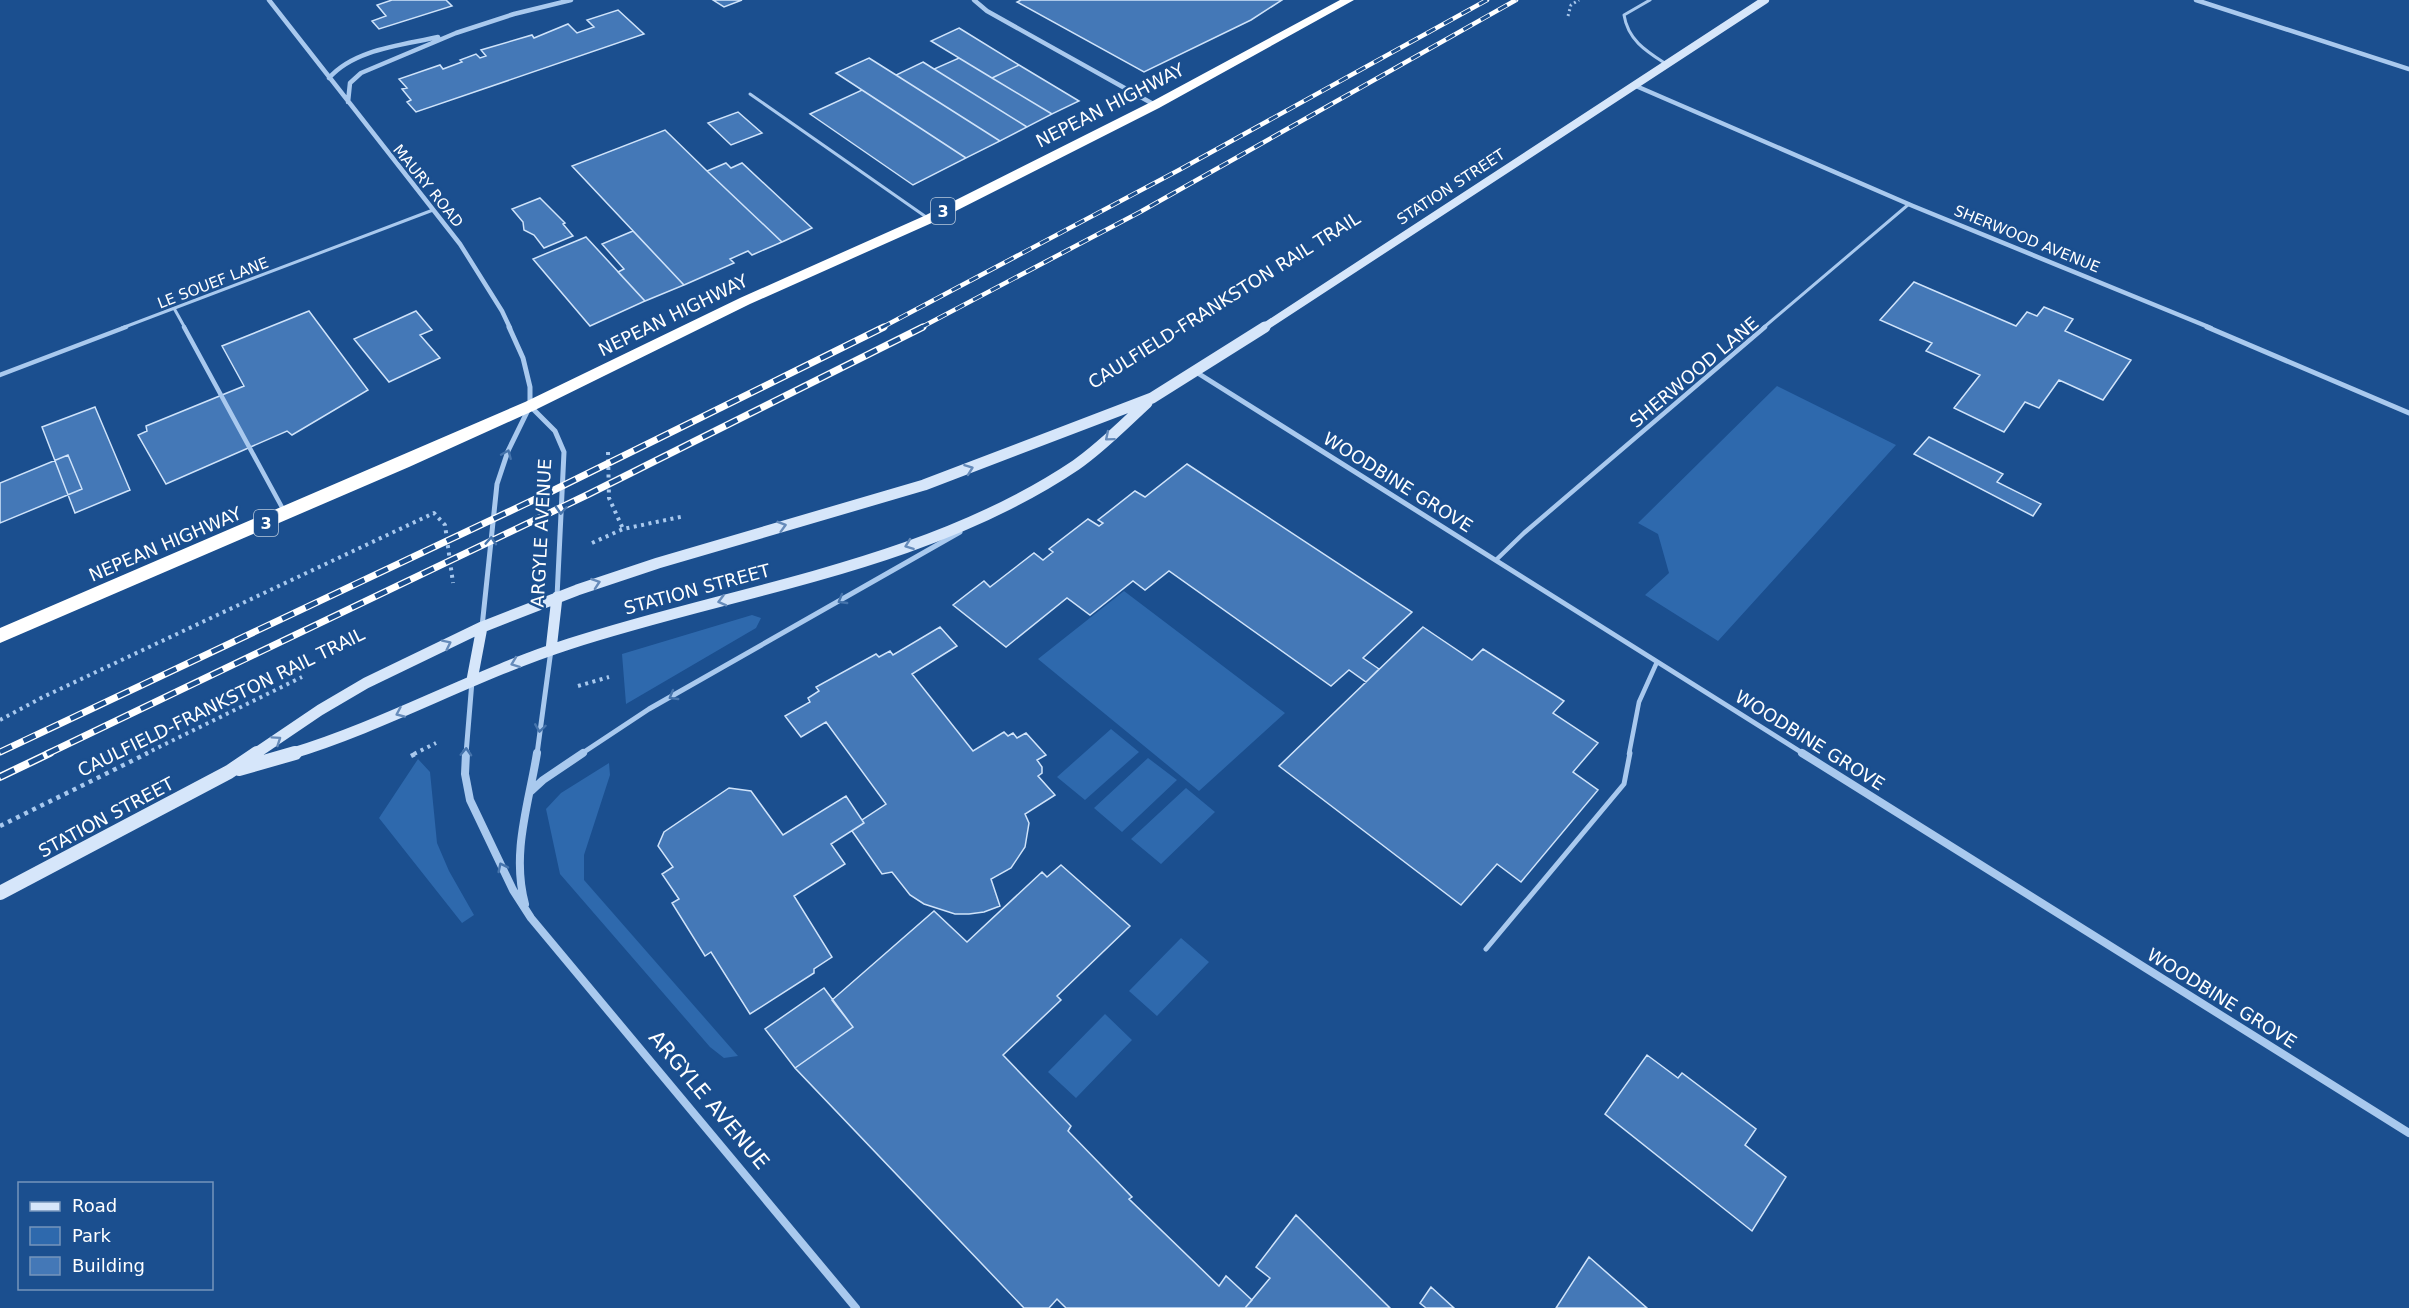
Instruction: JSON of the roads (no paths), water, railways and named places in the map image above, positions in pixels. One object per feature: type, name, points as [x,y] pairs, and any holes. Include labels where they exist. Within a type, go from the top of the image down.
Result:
[{"type":"highway","name":"NEPEAN HIGHWAY","points":[[0,636],[286,514],[530,406],[745,300],[929,219],[1155,105],[1348,0]]},
{"type":"street","name":"MAURY ROAD","points":[[269,0],[460,244],[502,311],[524,358],[530,387],[530,406]]},
{"type":"street","points":[[329,78],[334,70],[352,60],[571,0]]},
{"type":"street","points":[[974,0],[997,17],[1155,105]]},
{"type":"street","name":"STATION STREET","points":[[0,893],[229,772],[359,687],[482,627],[556,597],[658,563],[924,485],[1152,398],[1196,372],[1765,0]]},
{"type":"street","points":[[2196,0],[2409,69]]},
{"type":"street","points":[[348,103],[349,86],[357,76],[456,33]]},
{"type":"street","name":"SHERWOOD AVENUE","points":[[1636,86],[1909,204],[2120,289],[2409,413]]},
{"type":"street","name":"WOODBINE GROVE","points":[[1196,372],[2409,1133]]},
{"type":"street","name":"STATION STREET","points":[[229,772],[339,738],[472,680],[551,650],[874,557],[921,541],[1002,507],[1078,463],[1152,398]]},
{"type":"street","name":"ARGYLE AVENUE","points":[[531,918],[519,884],[518,864],[551,650],[564,452],[559,439],[545,420],[530,406],[501,468],[493,505],[488,578],[469,704],[465,774],[470,800],[513,890],[531,918],[856,1308]]},
{"type":"street","points":[[531,791],[543,780],[650,709],[1002,507]]},
{"type":"lane","points":[[1650,0],[1624,15],[1625,26],[1640,47],[1666,64]]},
{"type":"lane","points":[[750,94],[929,219]]},
{"type":"lane","name":"SHERWOOD LANE","points":[[1496,560],[1524,533],[1909,204]]},
{"type":"lane","name":"LE SOUEF LANE","points":[[0,375],[433,210]]},
{"type":"lane","points":[[175,310],[286,514]]},
{"type":"lane","points":[[1486,950],[1624,784],[1639,702],[1657,662]]},
{"type":"railway","points":[[881,328],[1179,170],[1487,0]]},
{"type":"railway","points":[[920,328],[1140,212],[1516,0]]},
{"type":"railway","points":[[0,752],[544,495],[884,327]]},
{"type":"railway","points":[[47,754],[589,494],[923,327]]},
{"type":"railway","points":[[0,777],[50,753]]}]
